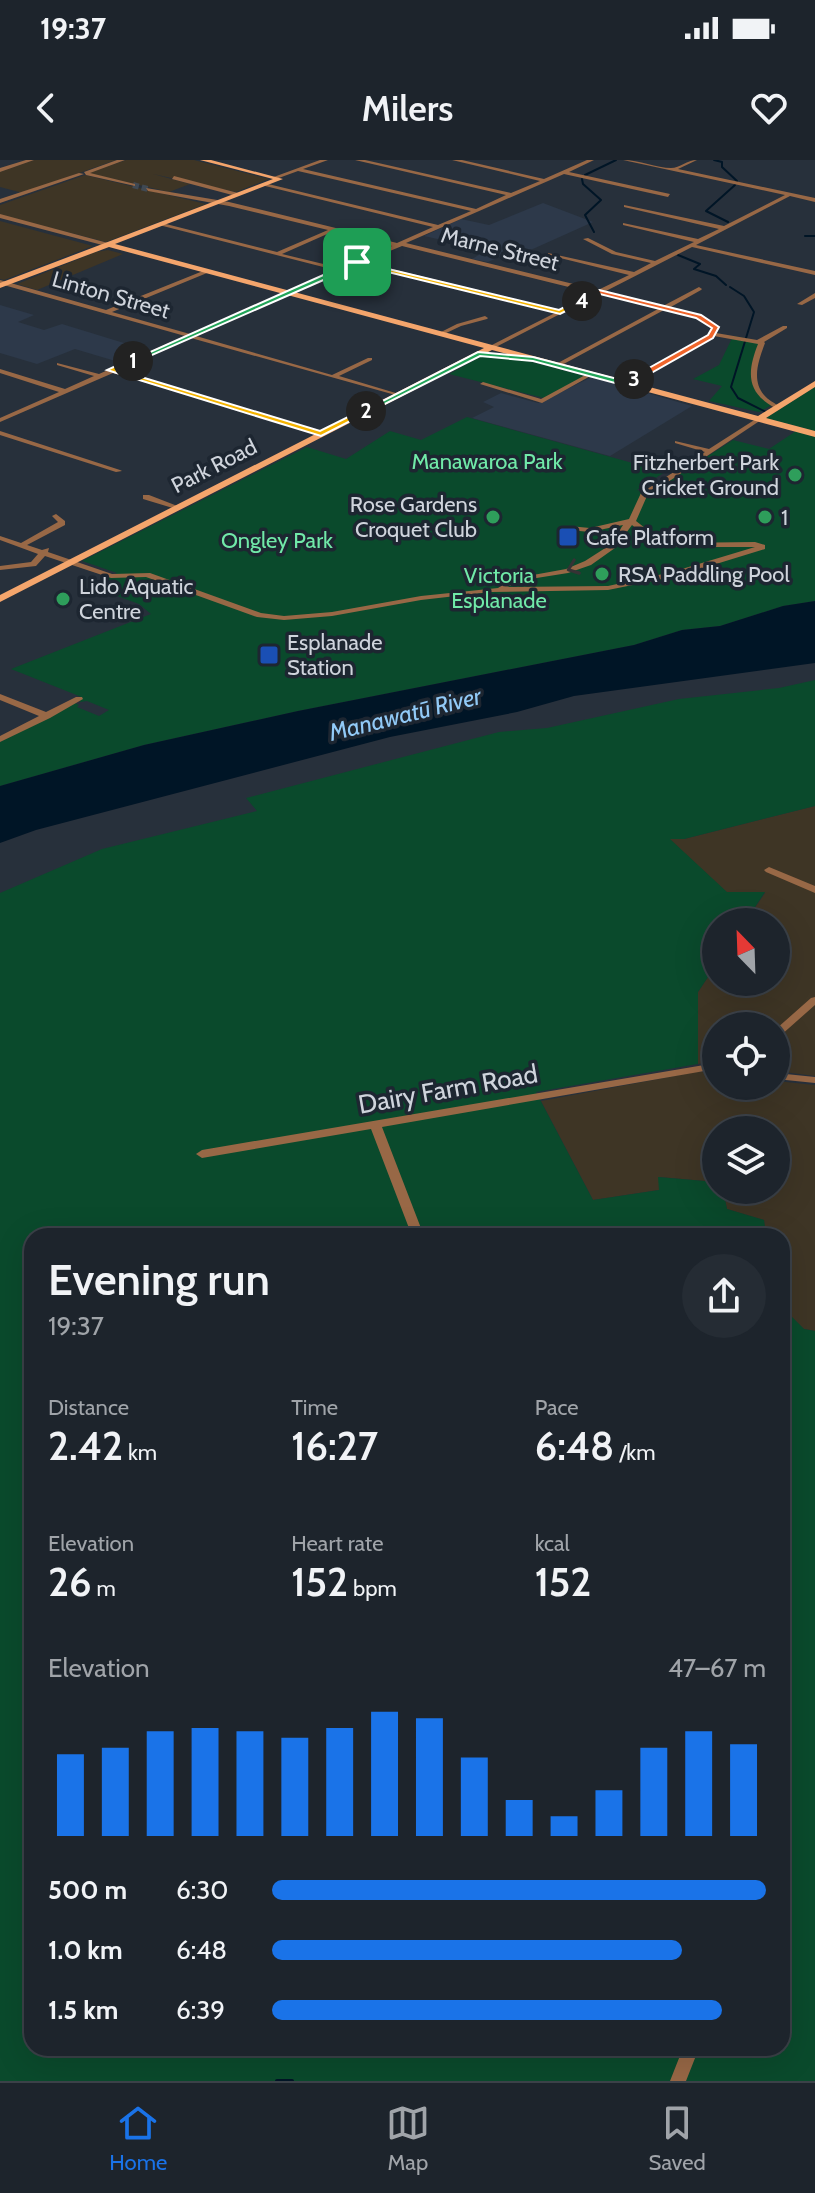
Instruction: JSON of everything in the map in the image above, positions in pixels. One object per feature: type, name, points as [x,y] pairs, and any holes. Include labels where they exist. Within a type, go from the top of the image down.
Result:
[{"type":"main road","points":[[203,160],[278,178]]},
{"type":"main road","points":[[104,246],[123,247],[162,225],[278,178]]},
{"type":"main road","points":[[2,284],[221,203],[278,178]]},
{"type":"main road","points":[[104,246],[123,247],[205,272],[815,434]]},
{"type":"main road","name":"Park Road","points":[[0,599],[490,348]]},
{"type":"main road","points":[[478,354],[533,359]]},
{"type":"main road","points":[[759,419],[815,383]]},
{"type":"main road","points":[[782,425],[773,414],[789,400]]},
{"type":"street","points":[[1,166],[31,160]]},
{"type":"street","points":[[0,202],[122,160]]},
{"type":"street","points":[[358,160],[511,195]]},
{"type":"street","points":[[455,160],[545,180]]},
{"type":"street","points":[[0,420],[591,160]]},
{"type":"street","points":[[626,160],[815,200]]},
{"type":"street","points":[[673,170],[694,160]]},
{"type":"street","points":[[278,178],[320,161]]},
{"type":"street","points":[[299,170],[476,210]]},
{"type":"street","points":[[563,172],[668,195]]},
{"type":"street","points":[[85,173],[133,185]]},
{"type":"street","points":[[174,178],[236,194]]},
{"type":"street","points":[[171,193],[197,184]]},
{"type":"street","points":[[264,185],[438,227]]},
{"type":"street","name":"Marne Street","points":[[148,189],[399,244],[664,308],[708,320],[716,327],[714,334]]},
{"type":"street","points":[[0,191],[20,196]]},
{"type":"street","points":[[0,202],[10,197],[10,193]]},
{"type":"street","name":"Park Road","points":[[490,348],[789,195]]},
{"type":"street","points":[[626,206],[724,228]]},
{"type":"street","points":[[0,217],[104,246]]},
{"type":"street","points":[[625,224],[698,241]]},
{"type":"street","points":[[162,225],[341,270]]},
{"type":"street","points":[[279,254],[333,230]]},
{"type":"street","points":[[586,239],[614,253],[656,263]]},
{"type":"street","points":[[691,245],[815,273]]},
{"type":"street","points":[[550,254],[634,274]]},
{"type":"street","points":[[357,262],[560,312]]},
{"type":"street","points":[[106,313],[205,272]]},
{"type":"street","name":"Linton Street","points":[[2,284],[397,395]]},
{"type":"street","points":[[558,365],[699,289]]},
{"type":"street","points":[[800,304],[815,295]]},
{"type":"street","points":[[440,334],[485,318]]},
{"type":"street","points":[[626,384],[714,334],[760,341],[785,327]]},
{"type":"street","points":[[760,341],[762,343],[753,365],[754,385],[758,394],[777,407]]},
{"type":"street","points":[[332,377],[370,359]]},
{"type":"street","points":[[59,364],[99,376]]},
{"type":"street","points":[[111,370],[321,433]]},
{"type":"street","points":[[0,371],[64,391]]},
{"type":"street","points":[[483,384],[542,401],[591,374]]},
{"type":"street","points":[[0,412],[10,415]]},
{"type":"street","points":[[500,589],[512,581],[554,574],[584,564],[615,543],[632,521],[644,495],[759,419]]},
{"type":"street","points":[[0,433],[118,471]]},
{"type":"street","points":[[677,442],[709,451]]},
{"type":"street","points":[[146,497],[176,507]]},
{"type":"street","points":[[24,543],[62,523],[56,516]]},
{"type":"street","points":[[572,528],[590,530],[632,521]]},
{"type":"street","points":[[0,536],[111,576],[147,575],[272,617],[319,616],[421,598],[500,589],[608,588],[674,574],[762,547],[755,544],[673,545],[655,540],[632,521]]},
{"type":"street","points":[[0,536],[44,551]]},
{"type":"street","points":[[0,568],[33,564],[44,551]]},
{"type":"street","points":[[0,697],[47,716]]},
{"type":"street","points":[[0,739],[79,699]]},
{"type":"street","points":[[769,870],[815,890]]},
{"type":"street","points":[[790,1022],[815,1000]]},
{"type":"street","name":"Dairy Farm Road","points":[[202,1154],[702,1068]]},
{"type":"street","points":[[790,1077],[815,1080]]},
{"type":"street","points":[[375,1124],[415,1228]]},
{"type":"street","points":[[678,2081],[688,2056]]},
{"type":"shaded area","points":[[34,160],[116,160],[23,193],[0,187],[0,172]]},
{"type":"shaded area","points":[[126,160],[194,160],[269,179],[236,192],[153,174],[190,184],[169,192],[88,173]]},
{"type":"shaded area","points":[[85,175],[206,204],[106,242],[0,215],[0,205]]},
{"type":"shaded area","points":[[543,203],[593,222],[515,257],[504,255],[488,262],[472,259],[487,250],[424,236],[461,219],[489,225]]},
{"type":"shaded area","points":[[0,221],[93,246],[0,279]]},
{"type":"shaded area","points":[[108,250],[123,254],[37,290],[17,284],[96,252]]},
{"type":"shaded area","points":[[0,305],[34,315],[18,322],[44,330],[62,324],[150,351],[122,363],[75,349],[37,364],[0,353]]},
{"type":"shaded area","points":[[592,377],[692,406],[610,456],[472,418],[494,407],[483,402],[501,393],[538,403]]},
{"type":"shaded area","points":[[815,806],[815,1076],[790,1073],[790,1012],[702,1012],[702,1063],[698,1064],[698,992],[702,986],[702,996],[790,996],[790,908],[755,908],[765,893],[727,893],[669,839],[684,839]]},
{"type":"shaded area","points":[[696,1072],[702,1072],[702,1100],[790,1100],[790,1082],[815,1085],[815,1331],[804,1329],[790,1315],[790,1228],[765,1228],[764,1220],[727,1209],[726,1204],[790,1204],[790,1116],[702,1116],[702,1181],[659,1177],[659,1190],[593,1200],[541,1101]]},
{"type":"green space","points":[[733,336],[760,341],[755,369],[756,385],[764,399],[772,405],[759,412],[709,401],[722,386],[693,379],[719,365]]},
{"type":"green space","points":[[484,355],[520,359],[585,376],[544,398],[449,374]]},
{"type":"green space","points":[[815,387],[815,431],[766,418]]},
{"type":"green space","points":[[467,417],[665,472],[637,490],[650,493],[733,440],[769,449],[796,431],[815,437],[815,601],[783,606],[720,626],[682,630],[634,645],[298,711],[144,745],[0,786],[0,742],[75,703],[79,705],[77,707],[99,716],[109,710],[87,701],[80,702],[81,697],[11,669],[151,614],[139,604],[106,592],[108,585],[100,582],[117,573],[82,561],[307,447],[346,459],[390,431],[421,440]]},
{"type":"green space","points":[[815,680],[815,806],[684,839],[670,839],[727,892],[765,892],[754,908],[702,908],[698,1064],[536,1092],[593,1200],[659,1190],[658,1177],[702,1181],[702,1204],[726,1204],[727,1209],[764,1220],[765,1228],[24,1228],[24,2056],[790,2056],[790,1315],[804,1329],[815,1331],[815,2081],[0,2081],[0,893],[102,849],[257,811],[246,798],[499,732],[547,728],[679,699],[779,688]]},
{"type":"water","name":"Manawatū River","points":[[815,601],[815,663],[574,696],[517,712],[390,737],[36,830],[0,843],[0,786],[144,745],[298,711],[634,645],[682,630],[720,626],[783,606]]},
{"type":"waterway","points":[[585,175],[616,160]]},
{"type":"waterway","points":[[714,160],[722,162],[722,167],[737,181]]},
{"type":"waterway","points":[[582,179],[583,184],[601,200],[585,215],[594,232]]},
{"type":"waterway","points":[[728,222],[706,211],[735,185]]},
{"type":"waterway","points":[[805,236],[815,236]]},
{"type":"waterway","points":[[678,255],[700,264],[694,269],[716,276],[726,285]]},
{"type":"waterway","points":[[730,287],[744,296],[754,312],[731,387],[738,398],[768,413]]},
{"type":"waterway","points":[[277,2081],[292,2081]]},
{"type":"tunnel","points":[[133,185],[148,189]]},
{"type":"place","name":"Fitzherbert Park Cricket Ground","points":[[795,475]]},
{"type":"place","name":"Rose Gardens Croquet Club","points":[[493,517]]},
{"type":"place","name":"1","points":[[765,517]]},
{"type":"place","name":"Cafe Platform","points":[[568,537]]},
{"type":"place","name":"RSA Paddling Pool","points":[[602,574]]},
{"type":"place","name":"Lido Aquatic Centre","points":[[63,599]]},
{"type":"place","name":"Esplanade Station","points":[[269,655]]},
{"type":"route","points":[[357,262],[560,312],[599,292],[699,317],[713,323],[716,330],[711,336],[626,384],[533,359],[478,354],[321,433],[111,370],[357,262]]},
{"type":"park label","name":"Manawaroa Park","points":[[487,461]]},
{"type":"park label","name":"Ongley Park","points":[[277,540]]},
{"type":"park label","name":"Victoria Esplanade","points":[[499,588]]}]
